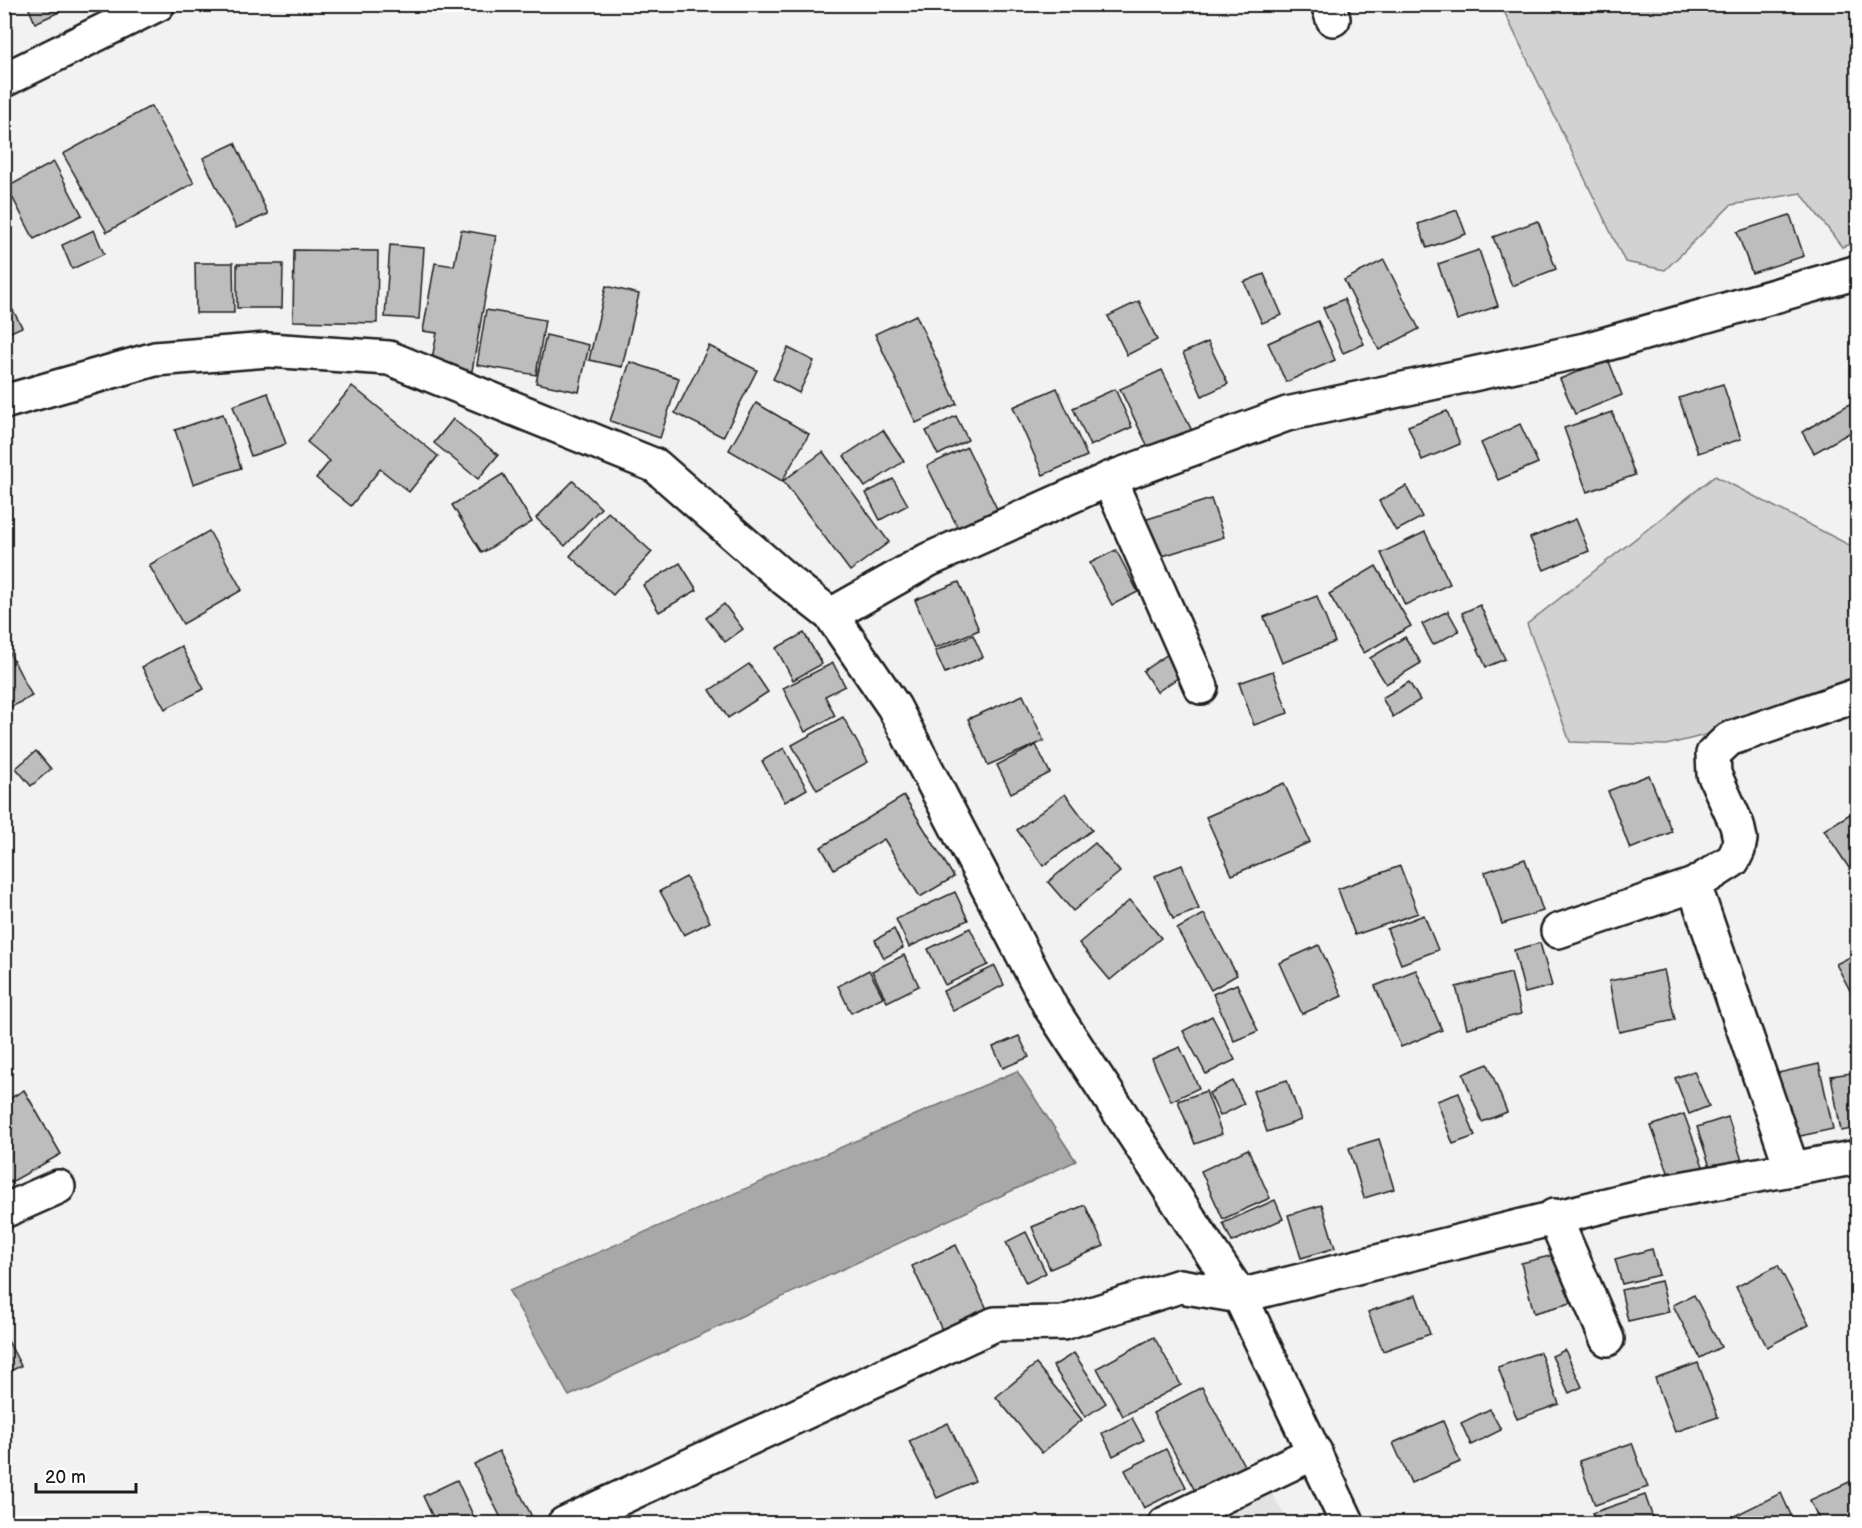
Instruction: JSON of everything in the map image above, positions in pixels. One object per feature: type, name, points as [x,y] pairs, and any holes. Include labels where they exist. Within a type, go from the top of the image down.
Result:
[{"type":"street","points":[[4,80],[158,4]]},
{"type":"street","points":[[831,615],[928,560],[1109,479],[1287,414],[1585,350],[1857,272]]},
{"type":"street","points":[[4,402],[154,359],[268,350],[389,357],[656,466],[785,579],[831,615],[894,707],[1051,1008],[1240,1296],[1348,1524]]},
{"type":"street","points":[[1109,479],[1201,687]]},
{"type":"street","points":[[1558,931],[1694,885],[1733,860],[1738,850],[1737,825],[1714,774],[1713,754],[1730,739],[1857,695]]},
{"type":"street","points":[[1694,885],[1792,1169]]},
{"type":"street","points":[[564,1524],[995,1324],[1063,1323],[1180,1286],[1240,1296],[1554,1216],[1647,1195],[1857,1157]]},
{"type":"street","points":[[4,1211],[58,1186]]},
{"type":"street","points":[[1554,1216],[1607,1339]]},
{"type":"street","points":[[1165,1524],[1315,1452]]},
{"type":"shaded area","points":[[1501,5],[1857,5],[1857,242],[1842,247],[1801,193],[1731,205],[1665,270],[1625,262]]},
{"type":"shaded area","points":[[1715,476],[1849,545],[1857,543],[1857,697],[1666,745],[1570,742],[1527,624]]},
{"type":"shaded area","points":[[1017,1071],[1076,1161],[569,1396],[509,1291]]},
{"type":"shaded area","points":[[1269,1488],[1289,1523],[1186,1524]]},
{"type":"shaded area","points":[[374,1514],[379,1523],[350,1523]]},
{"type":"building","points":[[27,4],[77,4],[35,23]]},
{"type":"building","points":[[151,106],[194,183],[107,232],[63,154]]},
{"type":"building","points":[[235,143],[268,214],[236,228],[203,158]]},
{"type":"building","points":[[54,162],[82,215],[34,239],[7,187]]},
{"type":"building","points":[[1457,210],[1466,234],[1427,248],[1418,224]]},
{"type":"building","points":[[1790,215],[1804,256],[1752,273],[1737,232]]},
{"type":"building","points":[[1538,221],[1556,269],[1512,286],[1493,237]]},
{"type":"building","points":[[94,230],[104,254],[72,269],[62,245]]},
{"type":"building","points":[[461,230],[496,236],[472,371],[431,364],[437,333],[423,331],[435,263],[454,266]]},
{"type":"building","points":[[390,245],[424,248],[419,319],[385,317]]},
{"type":"building","points":[[294,250],[378,251],[377,323],[293,321]]},
{"type":"building","points":[[1479,250],[1498,306],[1457,320],[1438,264]]},
{"type":"building","points":[[1384,260],[1419,329],[1379,350],[1344,280]]},
{"type":"building","points":[[195,263],[233,263],[234,313],[196,313]]},
{"type":"building","points":[[237,264],[283,264],[282,308],[237,308]]},
{"type":"building","points":[[1264,274],[1282,315],[1262,323],[1244,282]]},
{"type":"building","points":[[606,286],[639,294],[622,367],[589,360]]},
{"type":"building","points":[[4,294],[22,327],[4,335]]},
{"type":"building","points":[[1344,299],[1364,344],[1343,353],[1323,308]]},
{"type":"building","points":[[1139,301],[1157,340],[1127,355],[1108,316]]},
{"type":"building","points":[[486,310],[545,320],[536,375],[477,365]]},
{"type":"building","points":[[916,315],[957,404],[916,423],[875,334]]},
{"type":"building","points":[[1318,321],[1335,360],[1286,382],[1268,343]]},
{"type":"building","points":[[546,335],[589,345],[579,392],[536,383]]},
{"type":"building","points":[[1208,342],[1228,384],[1202,396],[1183,353]]},
{"type":"building","points":[[709,346],[757,370],[723,437],[675,413]]},
{"type":"building","points":[[788,348],[814,361],[799,393],[773,379]]},
{"type":"building","points":[[1608,359],[1622,395],[1575,414],[1560,379]]},
{"type":"building","points":[[630,362],[679,378],[660,438],[610,421]]},
{"type":"building","points":[[1162,370],[1193,433],[1151,453],[1120,389]]},
{"type":"building","points":[[1723,384],[1741,439],[1698,453],[1679,398]]},
{"type":"building","points":[[352,386],[438,456],[409,492],[380,469],[351,506],[316,478],[330,461],[307,442]]},
{"type":"building","points":[[1057,388],[1087,456],[1043,475],[1013,407]]},
{"type":"building","points":[[1115,389],[1132,427],[1090,446],[1073,408]]},
{"type":"building","points":[[268,393],[286,444],[251,456],[233,406]]},
{"type":"building","points":[[1858,399],[1858,428],[1814,453],[1802,432]]},
{"type":"building","points":[[756,403],[809,434],[782,481],[729,450]]},
{"type":"building","points":[[1447,411],[1460,444],[1422,460],[1408,426]]},
{"type":"building","points":[[1612,412],[1635,475],[1587,492],[1564,428]]},
{"type":"building","points":[[223,414],[241,468],[193,484],[175,430]]},
{"type":"building","points":[[956,416],[968,440],[938,455],[926,431]]},
{"type":"building","points":[[453,419],[498,455],[478,479],[434,443]]},
{"type":"building","points":[[1520,424],[1538,463],[1498,480],[1481,443]]},
{"type":"building","points":[[883,430],[904,461],[865,487],[844,456]]},
{"type":"building","points":[[967,447],[997,509],[958,528],[927,466]]},
{"type":"building","points":[[823,452],[889,542],[850,571],[783,481]]},
{"type":"building","points":[[503,474],[532,522],[482,553],[452,505]]},
{"type":"building","points":[[893,479],[908,505],[880,520],[866,493]]},
{"type":"building","points":[[573,481],[601,508],[565,546],[536,518]]},
{"type":"building","points":[[1406,486],[1422,517],[1396,531],[1379,501]]},
{"type":"building","points":[[1211,499],[1224,537],[1153,559],[1141,521]]},
{"type":"building","points":[[608,512],[652,552],[613,595],[570,556]]},
{"type":"building","points":[[1576,519],[1589,551],[1544,570],[1530,538]]},
{"type":"building","points":[[209,531],[242,590],[183,624],[149,565]]},
{"type":"building","points":[[1425,532],[1450,584],[1405,605],[1381,553]]},
{"type":"building","points":[[1116,550],[1138,592],[1112,605],[1090,563]]},
{"type":"building","points":[[680,563],[697,590],[659,612],[643,585]]},
{"type":"building","points":[[1376,566],[1411,626],[1364,653],[1329,594]]},
{"type":"building","points":[[959,582],[979,630],[935,648],[915,600]]},
{"type":"building","points":[[1317,596],[1335,642],[1282,663],[1264,617]]},
{"type":"building","points":[[724,604],[743,629],[725,642],[706,618]]},
{"type":"building","points":[[1480,605],[1505,659],[1486,667],[1462,613]]},
{"type":"building","points":[[1448,611],[1459,631],[1433,645],[1422,624]]},
{"type":"building","points":[[804,633],[822,664],[793,680],[776,648]]},
{"type":"building","points":[[973,635],[983,657],[945,673],[935,651]]},
{"type":"building","points":[[1405,637],[1421,663],[1386,684],[1370,658]]},
{"type":"building","points":[[181,646],[204,689],[165,709],[142,667]]},
{"type":"building","points":[[7,648],[32,696],[4,711],[4,649]]},
{"type":"building","points":[[1168,654],[1182,675],[1157,692],[1143,671]]},
{"type":"building","points":[[833,663],[845,686],[825,696],[835,716],[805,732],[783,688]]},
{"type":"building","points":[[749,664],[768,692],[728,718],[710,690]]},
{"type":"building","points":[[1273,671],[1288,713],[1254,725],[1239,683]]},
{"type":"building","points":[[1409,682],[1420,700],[1393,717],[1382,698]]},
{"type":"building","points":[[1023,695],[1044,741],[988,765],[968,719]]},
{"type":"building","points":[[843,717],[868,762],[817,790],[792,745]]},
{"type":"building","points":[[1036,745],[1050,773],[1011,793],[997,765]]},
{"type":"building","points":[[784,748],[807,789],[785,802],[762,761]]},
{"type":"building","points":[[36,751],[51,769],[31,786],[16,768]]},
{"type":"building","points":[[1649,775],[1672,832],[1630,849],[1608,791]]},
{"type":"building","points":[[1284,783],[1310,842],[1232,875],[1206,817]]},
{"type":"building","points":[[1065,794],[1092,830],[1043,866],[1017,830]]},
{"type":"building","points":[[904,796],[954,877],[920,897],[884,839],[834,869],[821,847]]},
{"type":"building","points":[[1858,809],[1858,863],[1849,868],[1824,830]]},
{"type":"building","points":[[1095,843],[1120,872],[1073,911],[1048,882]]},
{"type":"building","points":[[1525,859],[1543,911],[1502,924],[1485,872]]},
{"type":"building","points":[[1182,865],[1199,909],[1173,919],[1155,876]]},
{"type":"building","points":[[1400,866],[1418,913],[1355,935],[1338,889]]},
{"type":"building","points":[[686,877],[710,922],[684,935],[660,891]]},
{"type":"building","points":[[955,892],[968,920],[909,947],[896,919]]},
{"type":"building","points":[[1130,900],[1161,938],[1110,980],[1079,943]]},
{"type":"building","points":[[1204,914],[1237,975],[1211,990],[1177,929]]},
{"type":"building","points":[[1424,915],[1438,950],[1401,964],[1387,929]]},
{"type":"building","points":[[970,928],[988,965],[945,985],[928,949]]},
{"type":"building","points":[[894,929],[903,948],[884,958],[875,940]]},
{"type":"building","points":[[1540,943],[1552,986],[1525,993],[1514,950]]},
{"type":"building","points":[[1319,945],[1342,996],[1302,1014],[1279,963]]},
{"type":"building","points":[[1858,953],[1858,991],[1852,994],[1836,964]]},
{"type":"building","points":[[904,955],[919,986],[887,1002],[872,971]]},
{"type":"building","points":[[995,966],[1004,985],[953,1011],[943,991]]},
{"type":"building","points":[[869,970],[883,997],[851,1013],[838,986]]},
{"type":"building","points":[[1416,970],[1442,1030],[1401,1047],[1375,986]]},
{"type":"building","points":[[1664,970],[1675,1020],[1619,1032],[1609,981]]},
{"type":"building","points":[[1511,973],[1521,1014],[1467,1028],[1456,987]]},
{"type":"building","points":[[1237,984],[1258,1031],[1234,1041],[1213,994]]},
{"type":"building","points":[[1212,1016],[1235,1060],[1206,1074],[1183,1031]]},
{"type":"building","points":[[1019,1036],[1029,1057],[1003,1068],[993,1047]]},
{"type":"building","points":[[1180,1047],[1199,1088],[1171,1101],[1152,1059]]},
{"type":"building","points":[[1488,1064],[1507,1112],[1482,1122],[1463,1074]]},
{"type":"building","points":[[1819,1064],[1833,1129],[1791,1138],[1778,1073]]},
{"type":"building","points":[[1694,1071],[1709,1106],[1689,1114],[1675,1078]]},
{"type":"building","points":[[1858,1072],[1858,1128],[1841,1131],[1831,1076]]},
{"type":"building","points":[[1287,1080],[1301,1120],[1267,1132],[1253,1091]]},
{"type":"building","points":[[1233,1081],[1244,1104],[1220,1116],[1209,1093]]},
{"type":"building","points":[[24,1090],[61,1154],[6,1185],[4,1102]]},
{"type":"building","points":[[1206,1091],[1222,1134],[1195,1144],[1178,1101]]},
{"type":"building","points":[[1459,1093],[1475,1136],[1453,1144],[1437,1101]]},
{"type":"building","points":[[1684,1114],[1704,1169],[1671,1180],[1651,1126]]},
{"type":"building","points":[[1728,1117],[1744,1167],[1713,1176],[1697,1127]]},
{"type":"building","points":[[1379,1139],[1394,1189],[1364,1198],[1349,1148]]},
{"type":"building","points":[[1248,1149],[1270,1198],[1223,1219],[1201,1171]]},
{"type":"building","points":[[1275,1200],[1283,1219],[1232,1242],[1223,1223]]},
{"type":"building","points":[[1085,1205],[1104,1246],[1050,1269],[1032,1227]]},
{"type":"building","points":[[1322,1205],[1335,1248],[1301,1258],[1288,1215]]},
{"type":"building","points":[[1026,1232],[1046,1273],[1026,1283],[1006,1242]]},
{"type":"building","points":[[956,1245],[988,1311],[943,1332],[912,1266]]},
{"type":"building","points":[[1652,1249],[1659,1275],[1622,1284],[1615,1259]]},
{"type":"building","points":[[1558,1254],[1571,1303],[1534,1313],[1521,1263]]},
{"type":"building","points":[[1778,1265],[1809,1325],[1767,1347],[1736,1287]]},
{"type":"building","points":[[1661,1281],[1669,1312],[1628,1321],[1621,1290]]},
{"type":"building","points":[[1416,1295],[1430,1334],[1383,1351],[1368,1312]]},
{"type":"building","points":[[1694,1295],[1721,1347],[1700,1358],[1673,1305]]},
{"type":"building","points":[[4,1333],[21,1366],[4,1374]]},
{"type":"building","points":[[1154,1337],[1181,1385],[1123,1416],[1097,1368]]},
{"type":"building","points":[[1565,1350],[1582,1387],[1569,1393],[1552,1356]]},
{"type":"building","points":[[1540,1352],[1559,1404],[1517,1419],[1498,1367]]},
{"type":"building","points":[[1074,1353],[1106,1403],[1085,1417],[1053,1366]]},
{"type":"building","points":[[1698,1363],[1718,1417],[1675,1432],[1655,1378]]},
{"type":"building","points":[[1036,1364],[1082,1420],[1042,1453],[996,1397]]},
{"type":"building","points":[[1202,1387],[1248,1473],[1200,1500],[1153,1413]]},
{"type":"building","points":[[1490,1409],[1501,1430],[1471,1445],[1461,1423]]},
{"type":"building","points":[[1132,1418],[1144,1440],[1113,1456],[1102,1433]]},
{"type":"building","points":[[1443,1421],[1460,1462],[1411,1483],[1393,1443]]},
{"type":"building","points":[[948,1423],[975,1481],[937,1498],[909,1441]]},
{"type":"building","points":[[1632,1443],[1648,1487],[1595,1505],[1579,1461]]},
{"type":"building","points":[[1166,1449],[1186,1487],[1144,1508],[1125,1470]]},
{"type":"building","points":[[499,1451],[533,1519],[524,1524],[504,1524],[474,1464]]},
{"type":"building","points":[[1858,1478],[1858,1517],[1842,1524],[1821,1524],[1810,1500]]},
{"type":"building","points":[[457,1480],[477,1524],[436,1524],[423,1496]]},
{"type":"building","points":[[1781,1493],[1795,1524],[1740,1524],[1736,1515]]},
{"type":"building","points":[[1645,1495],[1655,1524],[1596,1524],[1592,1513]]}]
